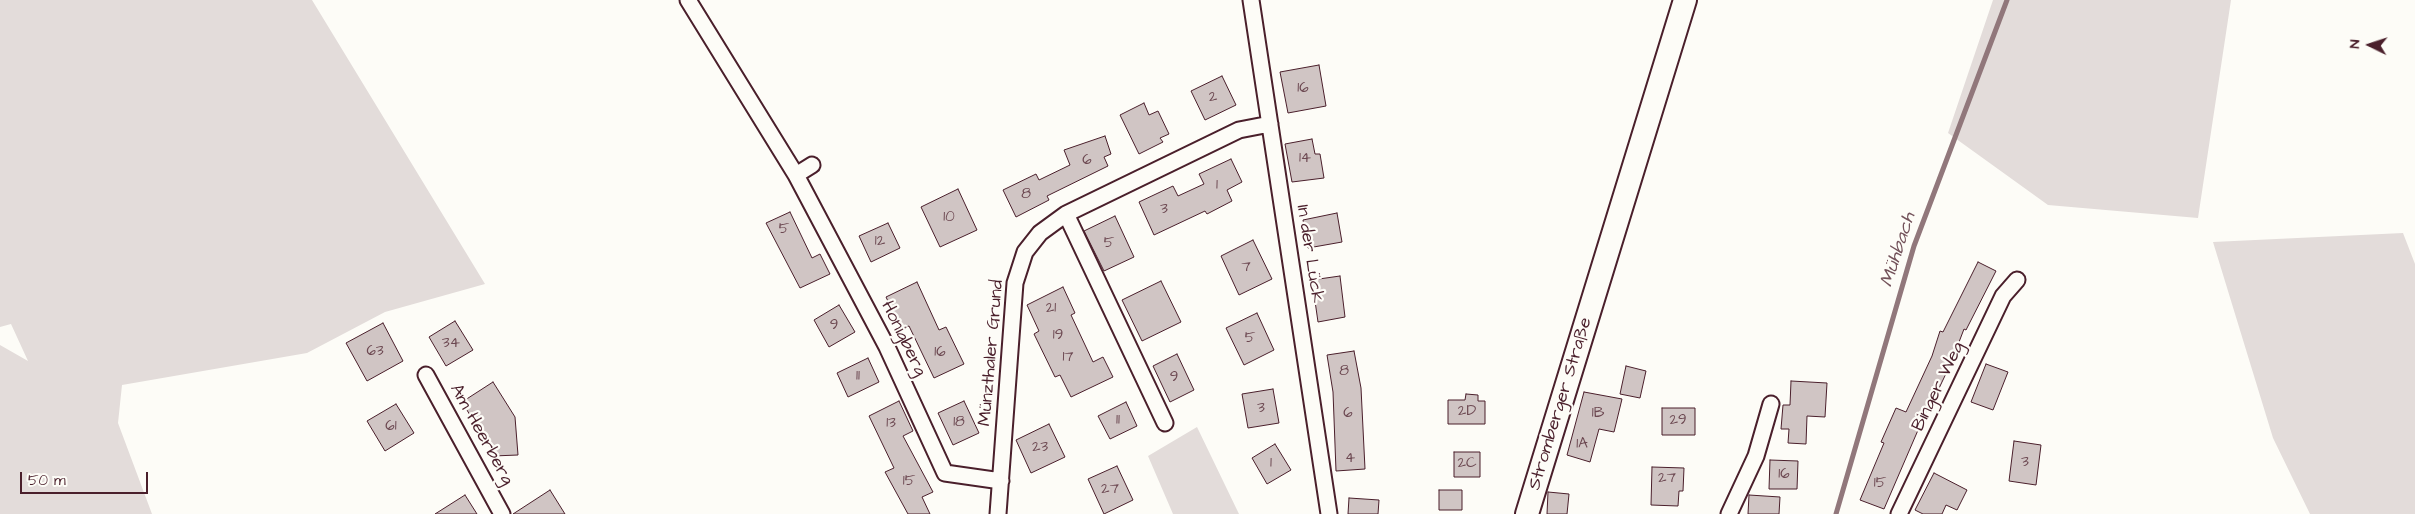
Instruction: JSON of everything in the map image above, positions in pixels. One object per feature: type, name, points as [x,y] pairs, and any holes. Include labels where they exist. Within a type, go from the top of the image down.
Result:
[{"type":"main road","name":"Stromberger Straße","points":[[1527,514],[1685,0]]},
{"type":"street","name":"Honigberg","points":[[688,0],[796,174],[887,347],[946,473],[1001,481]]},
{"type":"street","name":"In der Lück","points":[[1251,0],[1328,514]]},
{"type":"street","name":"Münzthaler Grund","points":[[998,514],[1015,284],[1025,252],[1040,234],[1066,214],[1239,130],[1270,124]]},
{"type":"street","points":[[796,174],[812,165]]},
{"type":"street","points":[[1066,214],[1165,423]]},
{"type":"street","name":"Binger Weg","points":[[1899,514],[2003,296],[2017,280]]},
{"type":"street","name":"Am Heerberg","points":[[426,375],[502,514]]},
{"type":"street","points":[[1728,514],[1756,456],[1771,404]]},
{"type":"shaded area","points":[[0,0],[312,0],[485,284],[385,312],[307,353],[122,385],[118,423],[152,514],[0,514],[0,345],[28,361],[11,324],[0,327]]},
{"type":"shaded area","points":[[1993,0],[2231,0],[2198,218],[2048,205],[1948,133]]},
{"type":"shaded area","points":[[2403,233],[2415,264],[2415,514],[2310,514],[2273,438],[2213,242]]},
{"type":"shaded area","points":[[1197,427],[1239,514],[1173,514],[1148,456]]},
{"type":"building","points":[[1319,65],[1326,106],[1288,113],[1280,72]]},
{"type":"building","points":[[1222,76],[1236,105],[1205,120],[1191,91]]},
{"type":"building","points":[[1144,103],[1149,115],[1158,111],[1169,134],[1160,138],[1163,142],[1139,154],[1120,115]]},
{"type":"building","points":[[1105,136],[1111,154],[1104,157],[1108,166],[1047,196],[1049,200],[1016,217],[1003,190],[1036,174],[1039,180],[1070,165],[1064,150]]},
{"type":"building","points":[[1312,139],[1315,154],[1320,154],[1324,178],[1292,182],[1285,144]]},
{"type":"building","points":[[1231,159],[1242,182],[1227,190],[1232,201],[1207,214],[1205,211],[1154,235],[1139,202],[1173,186],[1178,196],[1204,184],[1199,174]]},
{"type":"building","points":[[958,189],[977,230],[940,247],[921,207]]},
{"type":"building","points":[[790,212],[812,258],[820,254],[830,274],[800,288],[766,223]]},
{"type":"building","points":[[1337,213],[1342,242],[1308,248],[1303,220]]},
{"type":"building","points":[[1115,216],[1134,257],[1104,271],[1084,231]]},
{"type":"building","points":[[888,223],[900,248],[871,262],[859,236]]},
{"type":"building","points":[[1253,240],[1272,279],[1239,295],[1221,256]]},
{"type":"building","points":[[1978,262],[1996,271],[1966,330],[1964,329],[1951,363],[1933,401],[1931,400],[1884,509],[1860,500],[1884,443],[1881,442],[1896,408],[1906,412],[1932,356],[1940,331],[1943,332]]},
{"type":"building","points":[[1340,276],[1345,317],[1318,322],[1312,280]]},
{"type":"building","points":[[1161,281],[1181,322],[1142,341],[1122,300]]},
{"type":"building","points":[[917,282],[939,330],[946,327],[964,364],[934,378],[909,326],[901,329],[886,297]]},
{"type":"building","points":[[1063,287],[1075,313],[1071,315],[1093,362],[1103,357],[1113,377],[1071,397],[1060,375],[1055,377],[1034,334],[1039,331],[1027,305]]},
{"type":"building","points":[[839,305],[855,332],[829,347],[814,320]]},
{"type":"building","points":[[1257,313],[1274,350],[1244,365],[1226,328]]},
{"type":"building","points":[[455,321],[473,350],[446,366],[429,337]]},
{"type":"building","points":[[383,323],[403,361],[367,381],[346,343]]},
{"type":"building","points":[[1354,351],[1361,388],[1365,469],[1336,471],[1333,392],[1327,355]]},
{"type":"building","points":[[1177,354],[1194,390],[1170,402],[1153,366]]},
{"type":"building","points":[[868,358],[879,382],[848,397],[837,373]]},
{"type":"building","points":[[1986,364],[2008,372],[1993,410],[1971,402]]},
{"type":"building","points":[[1626,366],[1646,371],[1640,398],[1620,394]]},
{"type":"building","points":[[1791,381],[1827,383],[1825,417],[1807,416],[1806,444],[1788,443],[1789,429],[1781,429],[1783,405],[1790,405]]},
{"type":"building","points":[[493,382],[515,417],[518,455],[493,456],[492,451],[462,402]]},
{"type":"building","points":[[1273,389],[1279,423],[1248,428],[1242,394]]},
{"type":"building","points":[[1584,392],[1622,399],[1614,432],[1599,429],[1590,462],[1567,455]]},
{"type":"building","points":[[1466,394],[1478,395],[1478,401],[1485,401],[1485,424],[1448,424],[1448,400],[1465,400]]},
{"type":"building","points":[[899,401],[913,431],[903,436],[933,492],[922,497],[930,514],[908,514],[885,472],[894,468],[869,416]]},
{"type":"building","points":[[964,401],[979,433],[953,445],[938,413]]},
{"type":"building","points":[[1126,402],[1137,426],[1110,439],[1098,416]]},
{"type":"building","points":[[396,404],[414,433],[385,451],[367,421]]},
{"type":"building","points":[[1662,408],[1695,408],[1695,435],[1662,435]]},
{"type":"building","points":[[1049,424],[1065,457],[1031,473],[1016,440]]},
{"type":"building","points":[[2014,441],[2041,445],[2036,485],[2009,481]]},
{"type":"building","points":[[1275,444],[1291,470],[1267,484],[1252,458]]},
{"type":"building","points":[[1454,452],[1480,452],[1480,477],[1454,477]]},
{"type":"building","points":[[1770,460],[1798,461],[1797,489],[1769,489]]},
{"type":"building","points":[[1117,466],[1133,500],[1104,514],[1088,479]]},
{"type":"building","points":[[1652,467],[1684,468],[1683,491],[1679,491],[1678,506],[1651,505]]},
{"type":"building","points":[[1934,473],[1967,490],[1957,510],[1946,505],[1942,514],[1923,514],[1915,510]]},
{"type":"building","points":[[550,490],[565,514],[513,514]]},
{"type":"building","points":[[1439,490],[1462,490],[1462,510],[1439,510]]},
{"type":"building","points":[[1548,492],[1569,494],[1567,514],[1547,514]]},
{"type":"building","points":[[465,495],[477,514],[435,514]]},
{"type":"building","points":[[1749,495],[1780,497],[1779,514],[1748,514]]},
{"type":"building","points":[[1349,498],[1379,500],[1378,514],[1348,514]]},
{"type":"waterway","name":"Mühbach","points":[[1836,514],[1914,246],[2007,0]]}]
